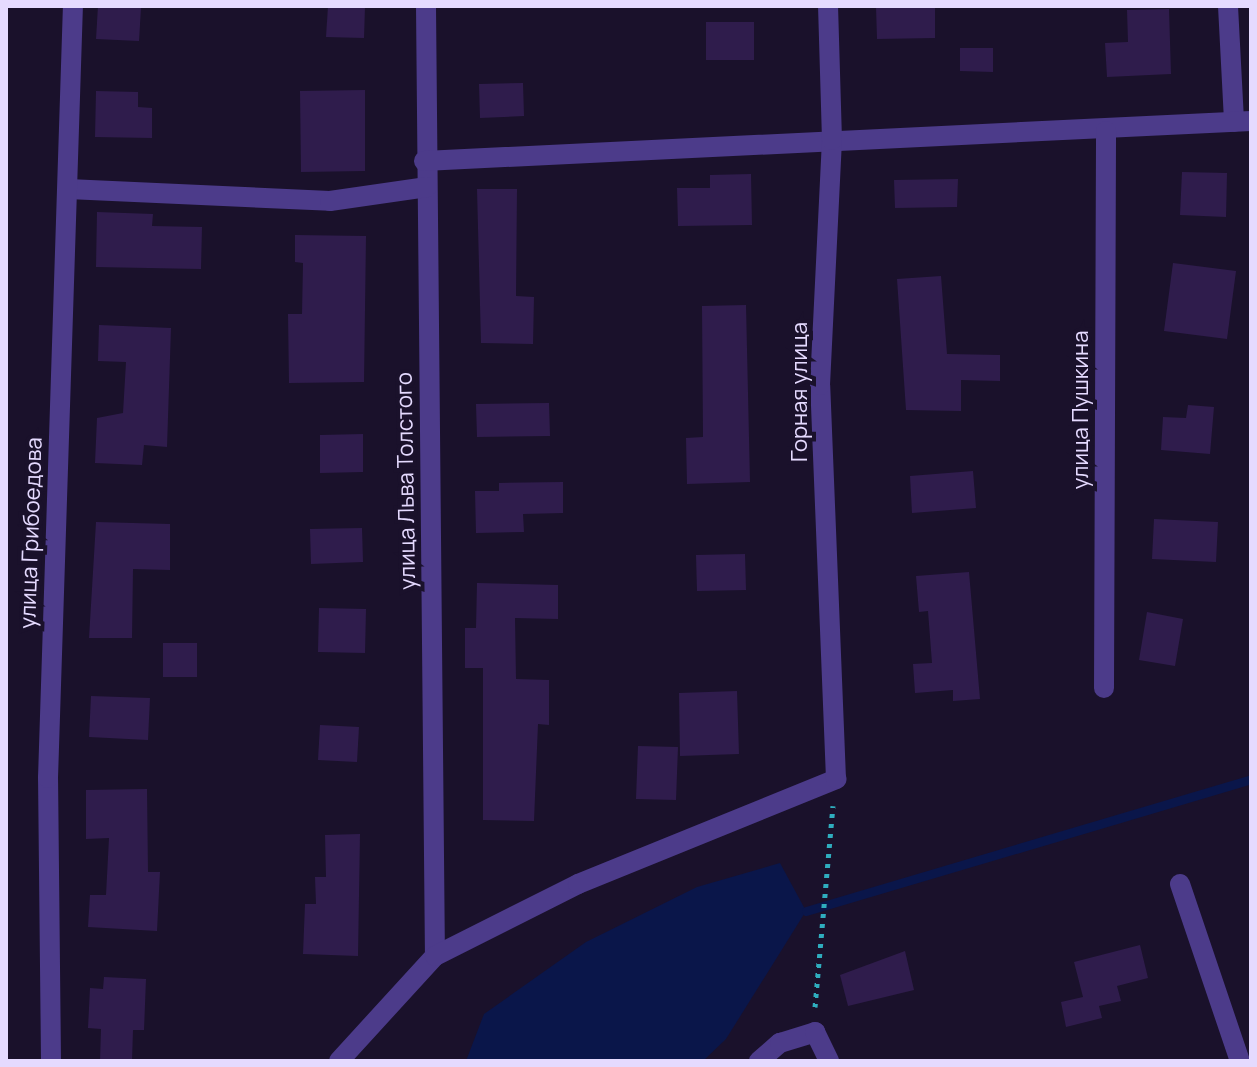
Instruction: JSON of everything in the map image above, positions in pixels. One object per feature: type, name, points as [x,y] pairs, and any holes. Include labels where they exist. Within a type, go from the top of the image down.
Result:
[{"type":"street","name":"улица Грибоедова","points":[[51,1061],[48,778],[73,6]]},
{"type":"street","name":"улица Льва Толстого","points":[[426,6],[424,161],[427,187],[435,956]]},
{"type":"street","name":"Горная улица","points":[[828,6],[832,140],[820,385],[836,779]]},
{"type":"street","points":[[424,161],[832,140],[1106,131],[1243,122],[1228,6]]},
{"type":"street","name":"улица Пушкина","points":[[1104,688],[1106,131]]},
{"type":"street","points":[[68,189],[330,201],[427,187]]},
{"type":"street","points":[[339,1061],[435,956],[578,884],[836,779]]},
{"type":"street","points":[[1180,884],[1240,1061]]},
{"type":"street","points":[[759,1061],[780,1043],[815,1032],[829,1061]]},
{"type":"path","points":[[815,1032],[820,896],[836,779]]},
{"type":"shaded area","points":[[780,863],[806,911],[726,1039],[703,1061],[466,1061],[484,1014],[586,942],[697,887]]},
{"type":"building","points":[[98,6],[141,8],[139,41],[96,39]]},
{"type":"building","points":[[328,6],[365,6],[364,38],[326,37]]},
{"type":"building","points":[[876,6],[935,6],[935,38],[877,39]]},
{"type":"building","points":[[1169,9],[1171,74],[1107,77],[1105,43],[1128,42],[1127,10]]},
{"type":"building","points":[[706,22],[754,22],[754,60],[706,60]]},
{"type":"building","points":[[960,48],[993,48],[993,72],[960,71]]},
{"type":"building","points":[[523,83],[524,116],[480,118],[479,84]]},
{"type":"building","points":[[365,90],[365,171],[301,172],[300,91]]},
{"type":"building","points":[[96,91],[138,92],[138,107],[152,108],[152,138],[95,137]]},
{"type":"building","points":[[1182,172],[1227,173],[1226,217],[1180,215]]},
{"type":"building","points":[[751,174],[752,225],[678,226],[677,188],[710,188],[710,175]]},
{"type":"building","points":[[958,179],[957,207],[895,208],[894,180]]},
{"type":"building","points":[[477,189],[517,189],[516,296],[534,297],[533,344],[481,343]]},
{"type":"building","points":[[97,212],[153,214],[152,226],[202,227],[201,269],[96,267]]},
{"type":"building","points":[[295,235],[366,236],[364,382],[289,383],[288,314],[302,314],[303,263],[295,262]]},
{"type":"building","points":[[1173,263],[1236,271],[1227,339],[1164,331]]},
{"type":"building","points":[[941,276],[947,354],[1000,355],[1000,381],[961,380],[961,411],[906,410],[897,279]]},
{"type":"building","points":[[746,305],[750,482],[687,484],[686,438],[703,437],[702,306]]},
{"type":"building","points":[[99,325],[171,328],[167,447],[144,445],[142,465],[95,463],[97,418],[123,413],[126,362],[98,361]]},
{"type":"building","points":[[549,403],[550,436],[477,437],[476,404]]},
{"type":"building","points":[[1188,405],[1214,407],[1210,454],[1161,450],[1163,417],[1186,418]]},
{"type":"building","points":[[363,434],[363,472],[320,473],[320,435]]},
{"type":"building","points":[[973,471],[976,508],[912,513],[910,476]]},
{"type":"building","points":[[563,482],[563,513],[523,514],[524,532],[476,533],[475,491],[499,491],[499,483]]},
{"type":"building","points":[[1154,519],[1218,522],[1216,562],[1152,559]]},
{"type":"building","points":[[96,522],[170,524],[170,570],[133,569],[132,638],[89,638]]},
{"type":"building","points":[[362,528],[363,562],[311,564],[310,529]]},
{"type":"building","points":[[745,554],[746,590],[697,591],[696,555]]},
{"type":"building","points":[[969,572],[980,699],[953,701],[953,690],[915,693],[913,664],[932,663],[928,611],[919,612],[916,576]]},
{"type":"building","points":[[477,583],[558,585],[558,619],[515,618],[516,679],[549,680],[549,725],[538,724],[534,821],[483,820],[483,668],[465,668],[465,628],[476,628]]},
{"type":"building","points":[[319,608],[366,609],[365,653],[318,652]]},
{"type":"building","points":[[1147,612],[1183,619],[1175,666],[1139,660]]},
{"type":"building","points":[[163,643],[197,643],[197,677],[163,677]]},
{"type":"building","points":[[737,691],[739,754],[680,756],[679,693]]},
{"type":"building","points":[[91,696],[150,698],[148,740],[89,737]]},
{"type":"building","points":[[320,725],[359,727],[357,762],[318,760]]},
{"type":"building","points":[[638,746],[678,747],[676,800],[636,799]]},
{"type":"building","points":[[147,789],[148,872],[160,872],[157,931],[88,927],[90,895],[106,895],[109,838],[86,839],[86,790]]},
{"type":"building","points":[[360,834],[358,956],[303,954],[305,904],[316,904],[315,877],[326,877],[325,835]]},
{"type":"building","points":[[1140,945],[1148,978],[1117,986],[1121,1001],[1099,1006],[1102,1018],[1066,1027],[1061,1002],[1083,997],[1074,962]]},
{"type":"building","points":[[905,951],[914,990],[848,1006],[840,975]]},
{"type":"building","points":[[104,977],[146,979],[144,1030],[133,1030],[132,1061],[100,1061],[101,1029],[88,1028],[90,988],[103,989]]},
{"type":"waterway","points":[[806,911],[1251,779]]}]
